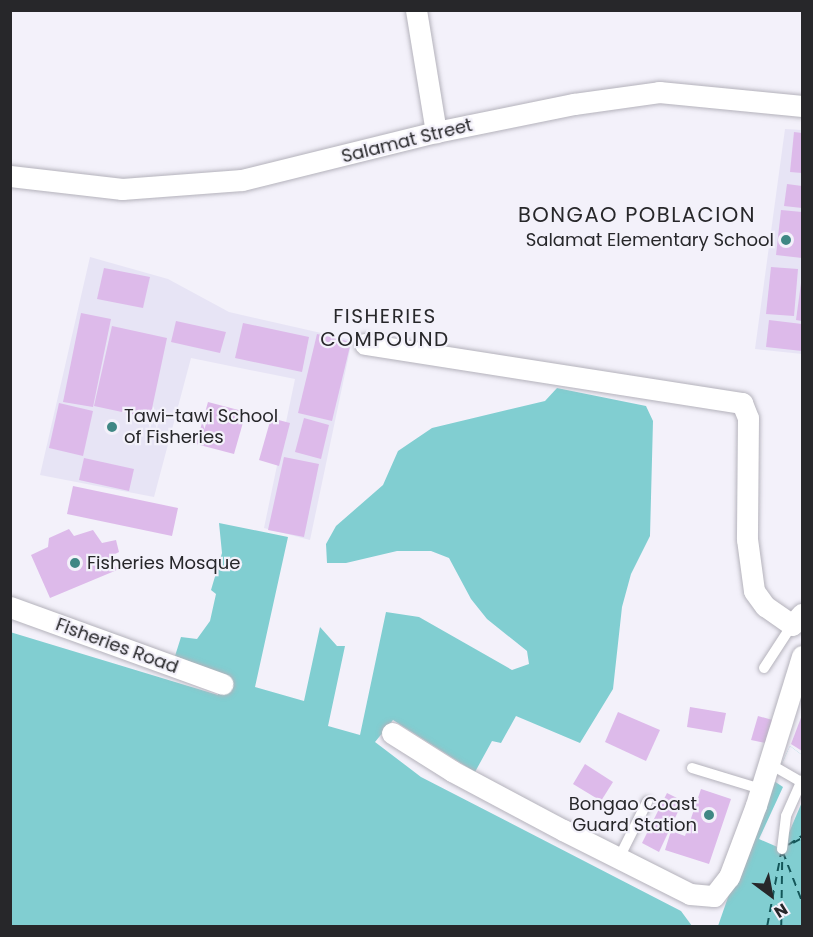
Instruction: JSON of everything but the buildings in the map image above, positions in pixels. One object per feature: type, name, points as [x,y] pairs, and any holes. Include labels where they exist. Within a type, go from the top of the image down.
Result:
[{"type":"street","points":[[416,10],[436,132]]},
{"type":"street","name":"Salamat Street","points":[[10,176],[122,189],[204,184],[260,176],[436,132],[574,104],[660,92],[802,106]]},
{"type":"street","points":[[365,344],[742,403],[748,418],[747,539],[754,591],[765,606],[797,619]]},
{"type":"street","name":"Fisheries Road","points":[[10,607],[223,684]]},
{"type":"street","points":[[392,733],[452,771],[690,894],[714,896],[729,877],[770,764],[802,656]]},
{"type":"lane","points":[[764,668],[797,619]]},
{"type":"lane","points":[[770,764],[802,781],[786,816],[782,849]]},
{"type":"lane","points":[[692,768],[761,789]]},
{"type":"lane","points":[[619,858],[647,802]]},
{"type":"shaded area","name":"Salamat Elementary School","points":[[785,129],[802,130],[802,354],[755,349]]},
{"type":"shaded area","name":"Tawi-tawi School of Fisheries","points":[[90,257],[168,279],[229,312],[352,340],[310,540],[264,528],[295,379],[191,358],[154,497],[40,475]]},
{"type":"water","points":[[557,388],[646,406],[653,421],[650,536],[631,574],[622,607],[613,689],[580,743],[516,716],[501,743],[492,741],[475,772],[393,720],[375,742],[421,777],[681,911],[692,926],[11,926],[10,632],[218,695],[223,674],[175,656],[181,637],[197,639],[210,621],[216,594],[211,590],[222,553],[219,523],[288,537],[255,687],[304,701],[320,627],[337,646],[345,646],[328,726],[360,735],[386,612],[419,617],[512,670],[529,664],[527,651],[487,619],[471,599],[449,558],[431,551],[397,551],[346,563],[327,563],[326,544],[336,526],[383,485],[398,451],[432,428],[545,401]]},
{"type":"water","points":[[790,746],[802,755],[802,926],[718,926],[751,831]]},
{"type":"pier","points":[[790,746],[802,755],[802,802],[782,849],[759,839],[783,787],[774,781]]},
{"type":"ferry route","points":[[788,845],[802,836]]},
{"type":"ferry route","points":[[793,843],[802,838]]},
{"type":"ferry route","points":[[767,926],[781,852]]},
{"type":"ferry route","points":[[783,852],[802,901]]},
{"type":"ferry route","points":[[781,926],[782,853]]},
{"type":"place","name":"Salamat Elementary School","points":[[786,240]]},
{"type":"place","name":"Tawi-tawi School of Fisheries","points":[[112,427]]},
{"type":"place","name":"Fisheries Mosque","points":[[75,563]]},
{"type":"place","name":"Bongao Coast Guard Station","points":[[709,815]]},
{"type":"district","name":"BONGAO POBLACION","points":[[637,215]]},
{"type":"district","name":"FISHERIES COMPOUND","points":[[385,328]]}]
